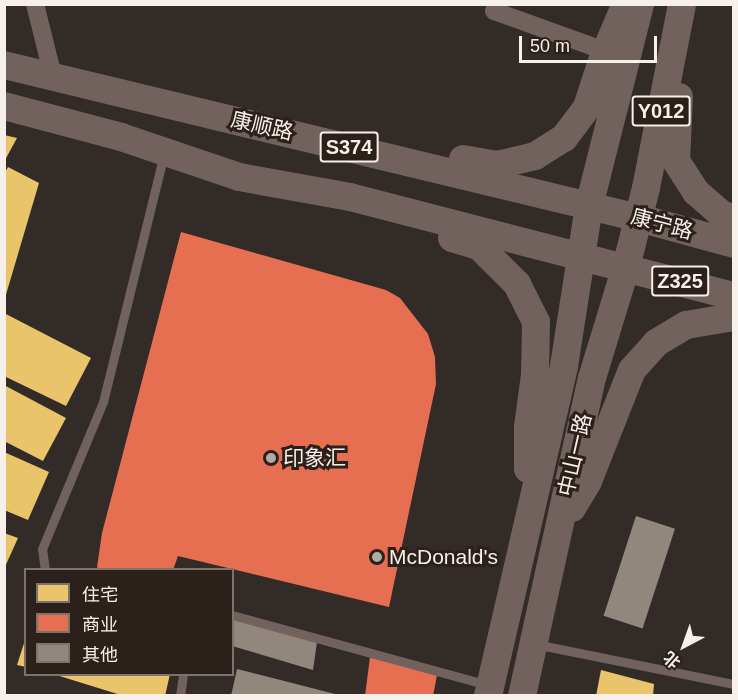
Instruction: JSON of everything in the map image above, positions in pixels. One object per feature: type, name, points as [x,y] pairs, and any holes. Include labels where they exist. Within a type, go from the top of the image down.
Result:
[{"type":"main road","points":[[358,150],[425,153],[497,165],[535,156],[564,138],[587,107],[605,51],[626,4]]},
{"type":"main road","name":"Y012","points":[[589,206],[640,4]]},
{"type":"main road","name":"Y012","points":[[639,218],[682,4]]},
{"type":"main road","points":[[687,4],[688,46],[677,108],[676,161],[696,192],[721,214],[734,219]]},
{"type":"main road","name":"康顺路","points":[[4,65],[589,206]]},
{"type":"main road","name":"S374","points":[[4,106],[165,152],[239,177],[350,197],[626,267]]},
{"type":"main road","points":[[239,177],[479,246],[517,284],[537,322],[535,375],[528,427],[527,524],[489,691]]},
{"type":"main road","name":"康宁路","points":[[589,206],[734,244]]},
{"type":"main road","name":"中山一路","points":[[527,524],[564,366],[589,206]]},
{"type":"main road","name":"中山一路","points":[[522,696],[592,378],[639,218]]},
{"type":"main road","name":"Z325","points":[[626,267],[734,296]]},
{"type":"main road","points":[[557,533],[588,481],[632,370],[657,343],[686,325],[734,317]]},
{"type":"street","points":[[35,4],[53,76]]},
{"type":"street","points":[[491,8],[605,51]]},
{"type":"lane","points":[[45,568],[42,549],[103,402],[165,152]]},
{"type":"lane","points":[[234,616],[489,691]]},
{"type":"lane","points":[[533,644],[734,684]]},
{"type":"lane","points":[[180,696],[183,676]]},
{"type":"building: 住宅","points":[[4,135],[17,138],[4,162]]},
{"type":"building: 住宅","points":[[8,167],[39,183],[5,298],[4,174]]},
{"type":"building: 住宅","points":[[4,313],[91,358],[66,406],[4,376]]},
{"type":"building: 住宅","points":[[4,385],[66,418],[43,461],[4,441]]},
{"type":"building: 住宅","points":[[4,452],[49,472],[28,520],[4,510]]},
{"type":"building: 住宅","points":[[4,533],[18,538],[4,569]]},
{"type":"building: 住宅","points":[[24,643],[24,667],[17,665]]},
{"type":"building: 住宅","points":[[601,670],[654,684],[653,696],[596,696]]},
{"type":"building: 住宅","points":[[59,676],[170,676],[165,696],[124,696]]},
{"type":"building: 商业","name":"印象汇","points":[[181,232],[386,290],[400,298],[428,334],[435,357],[436,384],[389,607],[178,556],[174,568],[98,568],[102,533]]},
{"type":"building: 商业","points":[[370,657],[437,675],[433,696],[365,696]]},
{"type":"building: 其他","points":[[636,516],[675,529],[643,629],[604,616]]},
{"type":"building: 其他","points":[[234,620],[317,642],[313,670],[234,647]]},
{"type":"building: 其他","points":[[237,669],[339,695],[339,696],[231,696]]},
{"type":"place","name":"印象汇","points":[[271,458]]},
{"type":"place","name":"McDonald's","points":[[377,557]]}]
